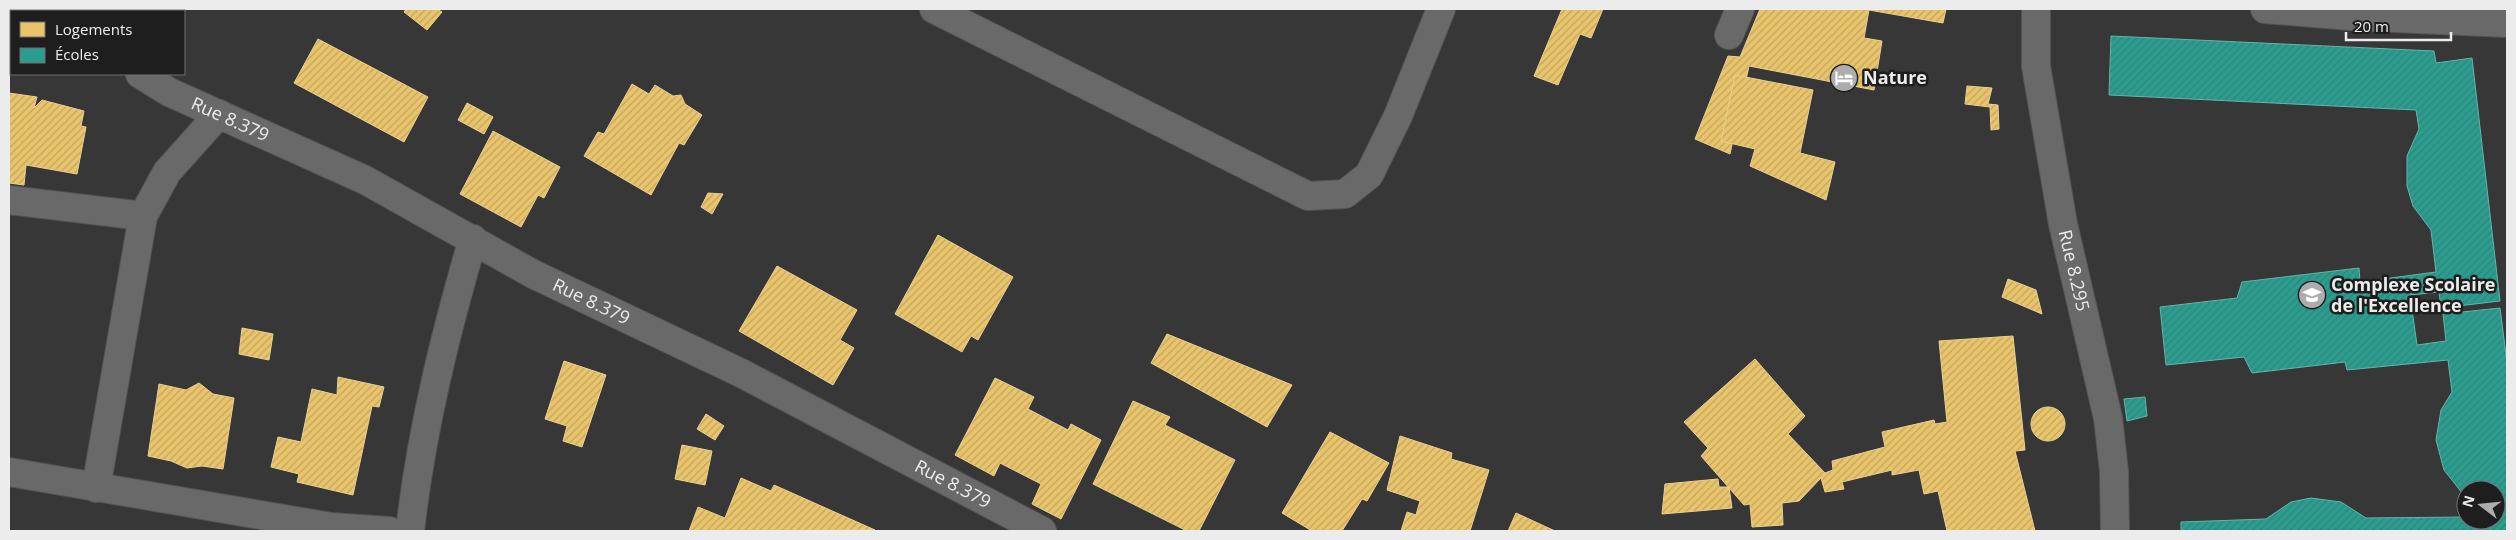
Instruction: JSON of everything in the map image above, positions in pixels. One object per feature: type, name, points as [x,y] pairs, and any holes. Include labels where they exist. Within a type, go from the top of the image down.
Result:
[{"type":"street","points":[[934,9],[1308,196],[1345,194],[1369,175],[1398,116],[1440,9]]},
{"type":"street","points":[[1729,35],[1740,9]]},
{"type":"street","name":"Rue 8.295","points":[[2036,9],[2037,75],[2064,224],[2108,418],[2114,471],[2116,531]]},
{"type":"street","points":[[2265,9],[2350,16],[2507,23]]},
{"type":"street","name":"Rue 8.379","points":[[142,75],[169,92],[365,180],[533,274],[740,373],[1042,531]]},
{"type":"street","points":[[96,488],[143,216],[167,172],[218,114]]},
{"type":"street","points":[[9,200],[143,216]]},
{"type":"street","points":[[410,531],[429,413],[449,323],[473,239]]},
{"type":"street","points":[[9,472],[331,527],[389,531]]},
{"type":"building: Logements","points":[[406,9],[437,9],[442,12],[427,30],[404,12]]},
{"type":"building: Logements","points":[[1562,9],[1603,9],[1591,38],[1580,34],[1558,85],[1534,76]]},
{"type":"building: Logements","name":"Nature","points":[[1760,9],[1946,9],[1943,23],[1869,10],[1864,38],[1882,41],[1874,90],[1749,66],[1730,154],[1695,139],[1728,56],[1740,57]]},
{"type":"building: Logements","points":[[318,39],[428,97],[404,142],[294,83]]},
{"type":"building: Logements","points":[[1735,75],[1813,90],[1800,153],[1835,162],[1826,200],[1750,166],[1755,149],[1721,141]]},
{"type":"building: Logements","points":[[632,84],[649,94],[655,85],[673,96],[681,95],[685,104],[702,115],[684,145],[679,143],[651,195],[584,156],[598,132],[604,134]]},
{"type":"building: Logements","points":[[1967,86],[1992,88],[1988,104],[1998,105],[1999,129],[1991,130],[1990,107],[1965,104]]},
{"type":"building: Logements","points":[[9,93],[37,97],[34,108],[42,100],[84,111],[81,126],[86,127],[77,174],[26,165],[24,185],[9,183]]},
{"type":"building: Logements","points":[[467,103],[493,117],[484,134],[458,120]]},
{"type":"building: Logements","points":[[493,131],[560,167],[544,198],[538,195],[521,227],[460,194]]},
{"type":"building: Logements","points":[[708,193],[723,194],[712,214],[701,207]]},
{"type":"building: Logements","points":[[938,235],[1013,277],[978,340],[971,336],[962,352],[895,314]]},
{"type":"building: Logements","points":[[777,266],[857,310],[840,340],[854,348],[833,385],[739,331]]},
{"type":"building: Logements","points":[[2008,279],[2036,290],[2042,314],[2002,297]]},
{"type":"building: Logements","points":[[242,328],[273,334],[269,360],[239,354]]},
{"type":"building: Logements","points":[[1167,334],[1292,385],[1267,427],[1151,363]]},
{"type":"building: Logements","points":[[2013,336],[2025,450],[2015,451],[2035,531],[1947,531],[1938,491],[1924,494],[1919,470],[1892,475],[1892,470],[1842,482],[1844,489],[1825,492],[1821,478],[1799,501],[1782,503],[1783,525],[1752,527],[1750,504],[1744,505],[1701,456],[1708,448],[1684,422],[1755,359],[1805,416],[1788,434],[1825,473],[1833,470],[1832,461],[1885,447],[1882,432],[1934,420],[1935,424],[1947,422],[1939,341]]},
{"type":"building: Logements","points":[[564,361],[606,375],[582,447],[563,441],[567,426],[545,419]]},
{"type":"building: Logements","points":[[338,377],[384,387],[379,407],[372,406],[353,495],[297,482],[299,474],[271,467],[278,437],[301,442],[312,389],[337,395]]},
{"type":"building: Logements","points":[[995,378],[1034,397],[1028,409],[1068,430],[1071,424],[1101,440],[1061,519],[1032,504],[1041,484],[1000,463],[994,476],[955,455]]},
{"type":"building: Logements","points":[[199,383],[213,394],[234,398],[223,469],[202,466],[187,468],[171,461],[148,456],[159,384],[186,390]]},
{"type":"building: Logements","points":[[1133,401],[1170,417],[1165,425],[1235,460],[1199,531],[1187,531],[1093,484]]},
{"type":"building: Logements","points":[[2048,407],[2055,408],[2060,412],[2064,417],[2064,431],[2060,436],[2055,440],[2048,441],[2041,440],[2036,436],[2032,431],[2031,424],[2032,417],[2036,412],[2041,408]]},
{"type":"building: Logements","points":[[706,414],[724,426],[715,440],[697,429]]},
{"type":"building: Logements","points":[[1330,432],[1389,463],[1367,501],[1362,499],[1342,531],[1312,531],[1282,513]]},
{"type":"building: Logements","points":[[1400,436],[1452,453],[1451,459],[1489,470],[1470,531],[1401,531],[1407,512],[1416,515],[1420,501],[1387,490]]},
{"type":"building: Logements","points":[[682,445],[712,451],[705,485],[675,479]]},
{"type":"building: Logements","points":[[741,478],[771,491],[774,485],[875,530],[689,531],[698,507],[725,518]]},
{"type":"building: Logements","points":[[1718,479],[1719,487],[1729,487],[1732,508],[1662,514],[1665,484]]},
{"type":"building: Logements","points":[[1516,513],[1555,531],[1508,531]]},
{"type":"building: Écoles","points":[[2111,36],[2434,51],[2436,63],[2472,58],[2500,301],[2441,308],[2439,292],[2410,295],[2417,345],[2446,341],[2443,314],[2500,308],[2507,362],[2507,531],[2181,531],[2181,522],[2266,519],[2291,502],[2311,498],[2341,502],[2366,518],[2456,517],[2456,530],[2506,530],[2506,480],[2456,480],[2456,485],[2444,470],[2436,440],[2441,410],[2452,392],[2448,360],[2347,370],[2345,362],[2252,373],[2244,357],[2166,365],[2160,307],[2237,298],[2242,282],[2359,268],[2360,282],[2436,272],[2431,230],[2413,206],[2407,186],[2407,156],[2419,129],[2416,110],[2109,95]]},
{"type":"building: Écoles","points":[[2145,397],[2147,416],[2127,421],[2124,399]]},
{"type":"place","name":"Nature","points":[[1844,78]]},
{"type":"place","name":"Complexe Scolaire de l'Excellence","points":[[2312,295]]}]
